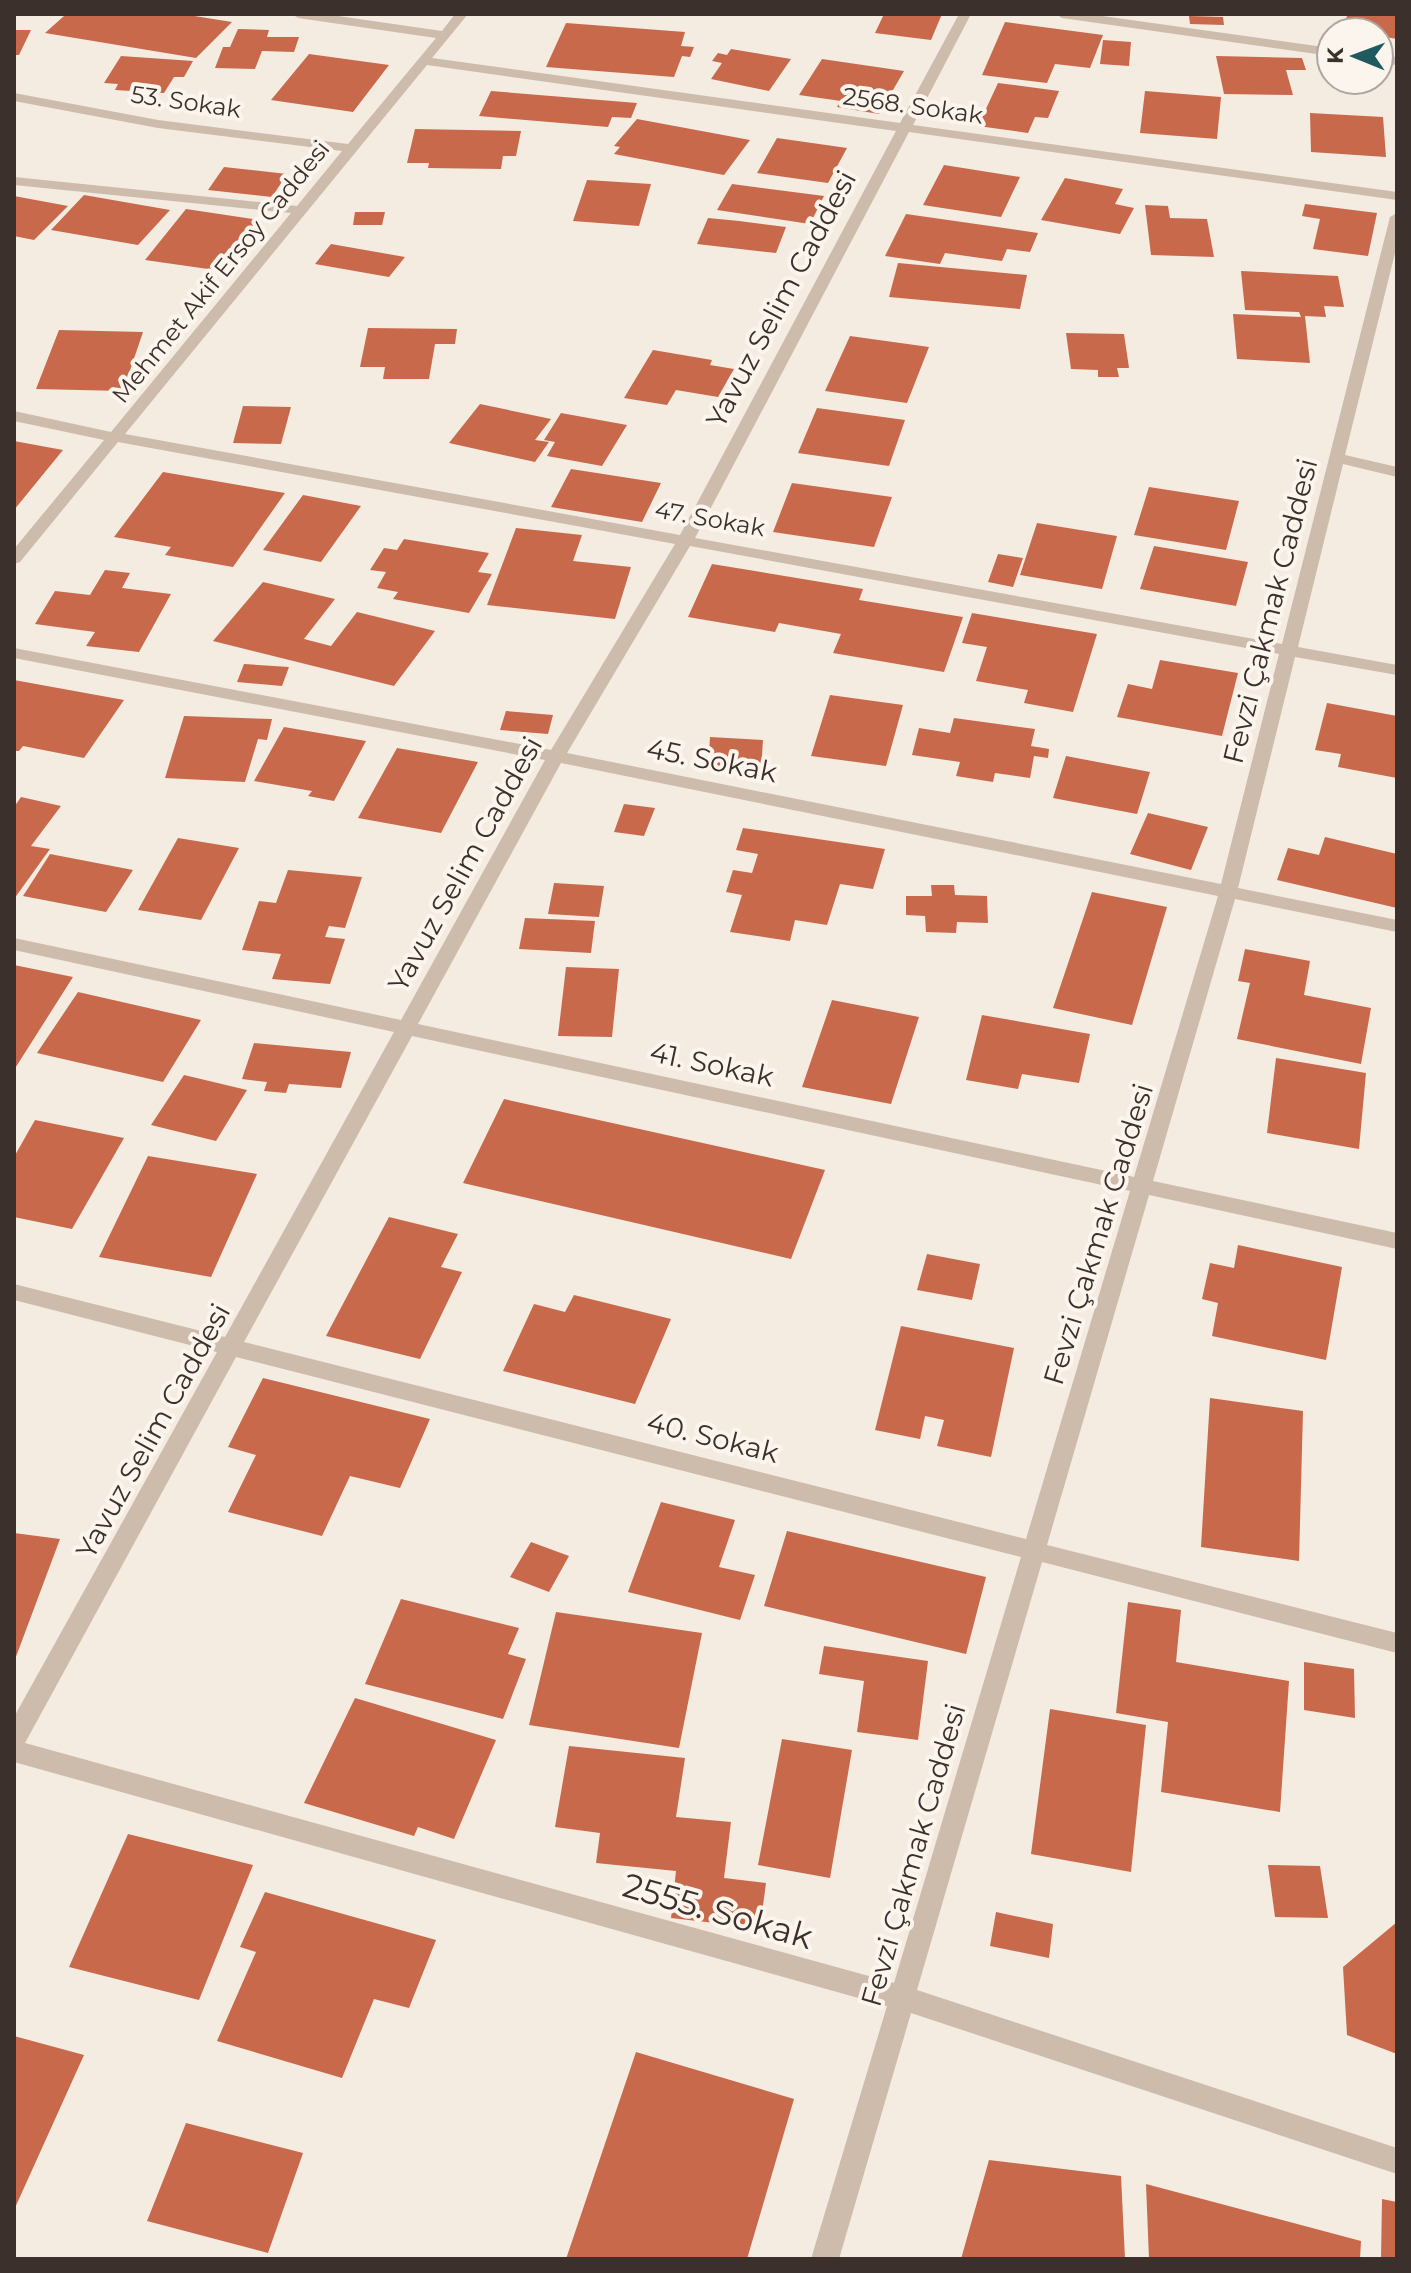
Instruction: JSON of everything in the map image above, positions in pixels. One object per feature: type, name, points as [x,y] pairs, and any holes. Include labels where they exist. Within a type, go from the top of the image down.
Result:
[{"type":"street","points":[[298,14],[444,35]]},
{"type":"street","name":"Mehmet Akif Ersoy Caddesi","points":[[14,559],[462,14]]},
{"type":"street","name":"Yavuz Selim Caddesi","points":[[14,1740],[556,756],[686,539],[965,14]]},
{"type":"street","points":[[1062,14],[1315,50]]},
{"type":"street","name":"2568. Sokak","points":[[423,61],[1397,196]]},
{"type":"street","name":"53. Sokak","points":[[14,97],[158,124],[351,148]]},
{"type":"street","points":[[14,181],[301,210]]},
{"type":"street","name":"Fevzi Çakmak Caddesi","points":[[825,2259],[1228,893],[1397,217]]},
{"type":"street","name":"47. Sokak","points":[[14,416],[114,437],[1397,670]]},
{"type":"street","points":[[1337,458],[1397,472]]},
{"type":"street","name":"45. Sokak","points":[[14,653],[556,756],[1397,926]]},
{"type":"street","name":"41. Sokak","points":[[14,944],[408,1026],[1397,1241]]},
{"type":"street","name":"40. Sokak","points":[[14,1292],[1397,1643]]},
{"type":"street","name":"2555. Sokak","points":[[14,1751],[900,1997],[1397,2161]]},
{"type":"building","points":[[182,14],[232,22],[196,58],[45,33],[64,16]]},
{"type":"building","points":[[884,14],[942,14],[931,40],[875,33]]},
{"type":"building","points":[[1397,14],[1397,39],[1395,16],[1347,16]]},
{"type":"building","points":[[1189,16],[1223,17],[1224,25],[1190,24]]},
{"type":"building","points":[[1005,22],[1103,35],[1090,68],[1055,64],[1047,83],[982,75]]},
{"type":"building","points":[[566,23],[685,32],[681,46],[694,47],[690,57],[682,56],[674,77],[546,67]]},
{"type":"building","points":[[238,29],[269,30],[267,37],[299,37],[294,52],[262,51],[255,69],[215,68],[223,47],[230,47]]},
{"type":"building","points":[[14,30],[31,30],[19,55],[14,55]]},
{"type":"building","points":[[1103,40],[1131,42],[1129,66],[1100,64]]},
{"type":"building","points":[[731,49],[791,59],[769,91],[711,79],[722,63],[712,61],[718,53],[727,55]]},
{"type":"building","points":[[309,54],[389,65],[353,112],[271,100]]},
{"type":"building","points":[[121,56],[193,61],[184,77],[174,77],[164,93],[115,90],[118,84],[104,83]]},
{"type":"building","points":[[1216,56],[1302,58],[1306,70],[1286,70],[1293,95],[1224,94]]},
{"type":"building","points":[[822,59],[904,71],[879,114],[837,107],[841,101],[799,95]]},
{"type":"building","points":[[998,83],[1059,91],[1048,118],[1035,117],[1028,133],[978,126]]},
{"type":"building","points":[[491,91],[637,103],[631,118],[612,117],[608,127],[479,116]]},
{"type":"building","points":[[1145,91],[1221,97],[1217,139],[1140,133]]},
{"type":"building","points":[[1310,113],[1383,117],[1386,157],[1311,152]]},
{"type":"building","points":[[637,119],[750,140],[724,175],[614,154],[620,147],[614,146]]},
{"type":"building","points":[[415,129],[521,131],[516,156],[503,156],[501,169],[428,168],[429,163],[407,163]]},
{"type":"building","points":[[777,138],[847,148],[828,183],[757,173]]},
{"type":"building","points":[[944,165],[1020,177],[1001,217],[923,205]]},
{"type":"building","points":[[224,167],[287,174],[272,197],[208,190]]},
{"type":"building","points":[[1065,178],[1123,189],[1115,204],[1134,208],[1120,234],[1041,220]]},
{"type":"building","points":[[587,180],[651,184],[639,226],[573,221]]},
{"type":"building","points":[[732,184],[824,196],[810,224],[717,210]]},
{"type":"building","points":[[84,195],[170,210],[138,245],[51,230]]},
{"type":"building","points":[[14,196],[68,206],[34,240],[14,236]]},
{"type":"building","points":[[1305,204],[1377,213],[1368,256],[1313,249],[1320,219],[1302,216]]},
{"type":"building","points":[[1145,205],[1168,206],[1170,218],[1207,219],[1214,257],[1151,255]]},
{"type":"building","points":[[186,209],[260,220],[222,271],[145,260]]},
{"type":"building","points":[[355,212],[385,212],[382,225],[353,225]]},
{"type":"building","points":[[906,214],[1038,233],[1030,252],[1007,249],[1002,261],[945,253],[940,264],[885,256]]},
{"type":"building","points":[[708,218],[786,227],[776,253],[697,244]]},
{"type":"building","points":[[331,244],[405,257],[389,277],[315,264]]},
{"type":"building","points":[[898,263],[1027,275],[1020,309],[889,297]]},
{"type":"building","points":[[1241,271],[1338,276],[1344,307],[1324,306],[1326,317],[1305,316],[1310,363],[1237,359],[1233,314],[1301,317],[1299,312],[1245,310]]},
{"type":"building","points":[[368,328],[457,329],[455,344],[435,344],[429,379],[383,379],[385,367],[360,367]]},
{"type":"building","points":[[59,330],[143,332],[123,391],[36,389]]},
{"type":"building","points":[[1066,333],[1124,334],[1129,368],[1117,368],[1119,377],[1098,377],[1098,370],[1071,369]]},
{"type":"building","points":[[850,336],[929,347],[907,403],[825,391]]},
{"type":"building","points":[[653,350],[712,360],[710,365],[734,369],[718,397],[676,390],[667,405],[624,398]]},
{"type":"building","points":[[480,404],[551,419],[535,440],[549,442],[535,462],[449,443]]},
{"type":"building","points":[[243,406],[291,407],[281,444],[233,443]]},
{"type":"building","points":[[817,408],[905,420],[889,466],[798,453]]},
{"type":"building","points":[[561,413],[627,425],[602,466],[547,456],[555,442],[544,440]]},
{"type":"building","points":[[14,441],[63,450],[14,510]]},
{"type":"building","points":[[571,469],[661,483],[642,522],[551,507]]},
{"type":"building","points":[[163,472],[285,493],[233,567],[165,555],[171,547],[114,537]]},
{"type":"building","points":[[792,483],[892,497],[874,547],[773,532]]},
{"type":"building","points":[[1149,487],[1239,501],[1226,550],[1134,535]]},
{"type":"building","points":[[303,495],[361,506],[321,562],[263,550]]},
{"type":"building","points":[[1037,523],[1117,536],[1102,589],[1020,575]]},
{"type":"building","points":[[516,528],[582,535],[573,561],[631,567],[615,619],[487,605]]},
{"type":"building","points":[[404,539],[489,553],[478,572],[492,574],[469,613],[393,599],[398,592],[377,588],[386,572],[370,570],[384,548],[397,550]]},
{"type":"building","points":[[1154,546],[1248,562],[1236,606],[1140,589]]},
{"type":"building","points":[[998,554],[1023,558],[1013,587],[988,582]]},
{"type":"building","points":[[712,564],[863,589],[859,600],[963,617],[944,672],[833,653],[841,634],[779,623],[775,632],[688,617]]},
{"type":"building","points":[[105,570],[130,573],[122,588],[171,594],[139,652],[86,646],[95,632],[35,624],[55,591],[90,595]]},
{"type":"building","points":[[263,582],[335,599],[304,639],[331,646],[357,612],[435,631],[394,686],[213,641]]},
{"type":"building","points":[[972,613],[1097,634],[1073,712],[1024,703],[1028,690],[976,681],[987,647],[962,643]]},
{"type":"building","points":[[1160,660],[1238,673],[1222,736],[1117,717],[1128,684],[1152,689]]},
{"type":"building","points":[[244,664],[289,667],[282,686],[237,682]]},
{"type":"building","points":[[14,680],[124,700],[84,758],[23,746],[19,751],[14,751]]},
{"type":"building","points":[[830,695],[903,705],[886,766],[811,756]]},
{"type":"building","points":[[1327,703],[1397,716],[1397,778],[1338,767],[1341,754],[1315,750]]},
{"type":"building","points":[[506,711],[553,715],[548,734],[500,730]]},
{"type":"building","points":[[184,716],[272,719],[267,740],[258,739],[245,782],[165,778]]},
{"type":"building","points":[[954,718],[1035,729],[1031,746],[1049,749],[1048,758],[1034,756],[1030,778],[995,773],[993,782],[956,776],[960,762],[912,755],[919,728],[950,733]]},
{"type":"building","points":[[284,727],[366,741],[334,801],[308,796],[312,791],[254,781]]},
{"type":"building","points":[[710,737],[763,740],[761,771],[708,769]]},
{"type":"building","points":[[397,748],[478,762],[441,833],[358,818]]},
{"type":"building","points":[[1066,756],[1150,772],[1137,814],[1053,798]]},
{"type":"building","points":[[21,797],[61,806],[31,846],[50,849],[14,899],[14,807]]},
{"type":"building","points":[[624,804],[655,808],[644,836],[614,832]]},
{"type":"building","points":[[1148,813],[1208,827],[1191,870],[1130,854]]},
{"type":"building","points":[[743,828],[885,849],[873,889],[840,884],[827,925],[795,920],[790,941],[730,932],[742,895],[726,892],[733,870],[752,873],[758,854],[736,850]]},
{"type":"building","points":[[1325,837],[1397,854],[1397,908],[1277,880],[1288,848],[1319,855]]},
{"type":"building","points":[[178,838],[239,848],[201,920],[138,910]]},
{"type":"building","points":[[50,854],[133,870],[106,912],[23,896]]},
{"type":"building","points":[[288,870],[362,877],[345,928],[329,926],[325,937],[345,939],[330,984],[272,979],[281,954],[242,950],[259,901],[276,903]]},
{"type":"building","points":[[554,883],[604,886],[599,917],[548,914]]},
{"type":"building","points":[[931,885],[954,885],[955,895],[987,896],[988,923],[957,922],[956,933],[926,932],[925,916],[906,915],[906,896],[932,896]]},
{"type":"building","points":[[1092,892],[1167,907],[1132,1025],[1053,1008]]},
{"type":"building","points":[[525,918],[595,921],[591,953],[519,949]]},
{"type":"building","points":[[1245,949],[1310,961],[1304,995],[1371,1008],[1361,1064],[1237,1039],[1250,983],[1238,981]]},
{"type":"building","points":[[14,965],[73,977],[14,1070]]},
{"type":"building","points":[[566,967],[619,969],[612,1037],[558,1036]]},
{"type":"building","points":[[78,992],[201,1020],[163,1082],[37,1053]]},
{"type":"building","points":[[832,1000],[919,1017],[891,1104],[802,1087]]},
{"type":"building","points":[[982,1015],[1090,1034],[1079,1083],[1022,1074],[1018,1089],[966,1080]]},
{"type":"building","points":[[254,1043],[351,1052],[341,1088],[289,1084],[286,1093],[264,1091],[267,1082],[242,1079]]},
{"type":"building","points":[[1276,1058],[1366,1073],[1359,1149],[1267,1133]]},
{"type":"building","points":[[184,1075],[247,1090],[216,1141],[151,1125]]},
{"type":"building","points":[[504,1099],[825,1170],[791,1259],[463,1183]]},
{"type":"building","points":[[35,1120],[124,1138],[72,1229],[14,1217],[14,1157]]},
{"type":"building","points":[[148,1156],[257,1174],[211,1277],[99,1257]]},
{"type":"building","points":[[389,1217],[458,1234],[441,1267],[462,1272],[420,1359],[326,1336]]},
{"type":"building","points":[[1238,1245],[1342,1267],[1326,1360],[1212,1336],[1218,1303],[1202,1299],[1210,1263],[1234,1268]]},
{"type":"building","points":[[927,1254],[980,1264],[972,1300],[917,1290]]},
{"type":"building","points":[[574,1295],[671,1319],[635,1404],[503,1371],[534,1304],[565,1312]]},
{"type":"building","points":[[901,1326],[1014,1348],[991,1457],[937,1446],[944,1420],[925,1416],[920,1439],[875,1430]]},
{"type":"building","points":[[263,1378],[430,1419],[400,1488],[350,1476],[322,1536],[228,1512],[256,1455],[228,1447]]},
{"type":"building","points":[[1210,1398],[1303,1411],[1299,1561],[1201,1547]]},
{"type":"building","points":[[661,1502],[735,1520],[719,1567],[755,1575],[740,1620],[628,1592]]},
{"type":"building","points":[[787,1531],[986,1577],[966,1654],[764,1606]]},
{"type":"building","points":[[14,1533],[60,1539],[14,1662]]},
{"type":"building","points":[[531,1542],[569,1556],[549,1592],[510,1577]]},
{"type":"building","points":[[401,1599],[519,1628],[508,1654],[526,1659],[503,1719],[365,1684]]},
{"type":"building","points":[[1128,1602],[1181,1610],[1176,1662],[1289,1681],[1280,1812],[1161,1792],[1168,1722],[1116,1713]]},
{"type":"building","points":[[556,1612],[702,1633],[679,1748],[529,1725]]},
{"type":"building","points":[[824,1646],[928,1661],[918,1740],[857,1732],[864,1681],[819,1674]]},
{"type":"building","points":[[1304,1662],[1354,1669],[1355,1718],[1304,1710]]},
{"type":"building","points":[[355,1698],[496,1740],[454,1839],[418,1827],[414,1836],[304,1803]]},
{"type":"building","points":[[1050,1709],[1146,1725],[1131,1872],[1031,1854]]},
{"type":"building","points":[[782,1739],[852,1750],[830,1878],[758,1865]]},
{"type":"building","points":[[569,1746],[685,1758],[676,1817],[731,1822],[724,1878],[766,1883],[760,1928],[671,1918],[676,1871],[596,1863],[600,1833],[555,1827]]},
{"type":"building","points":[[128,1834],[253,1865],[199,2000],[69,1967]]},
{"type":"building","points":[[1268,1865],[1320,1866],[1328,1918],[1275,1917]]},
{"type":"building","points":[[265,1892],[436,1940],[409,2008],[374,1999],[342,2078],[217,2041],[256,1952],[240,1947]]},
{"type":"building","points":[[996,1912],[1053,1924],[1049,1958],[990,1946]]},
{"type":"building","points":[[1397,1922],[1397,2054],[1347,2035],[1343,1967]]},
{"type":"building","points":[[14,2036],[84,2055],[14,2210]]},
{"type":"building","points":[[636,2052],[794,2099],[747,2259],[566,2259]]},
{"type":"building","points":[[186,2123],[303,2153],[268,2253],[147,2221]]},
{"type":"building","points":[[989,2160],[1121,2176],[1125,2259],[961,2259]]},
{"type":"building","points":[[1146,2184],[1361,2241],[1360,2259],[1149,2259]]},
{"type":"building","points":[[1382,2199],[1397,2202],[1397,2259],[1381,2259]]}]
